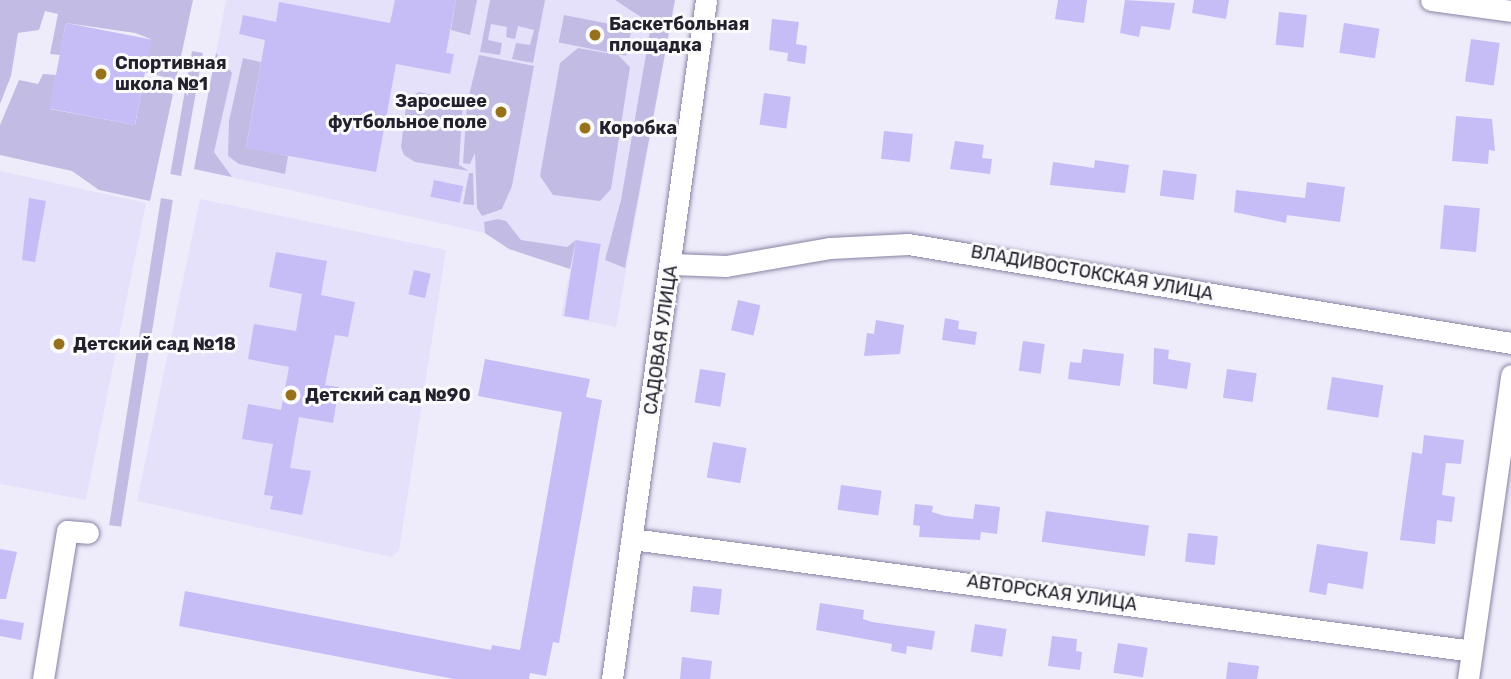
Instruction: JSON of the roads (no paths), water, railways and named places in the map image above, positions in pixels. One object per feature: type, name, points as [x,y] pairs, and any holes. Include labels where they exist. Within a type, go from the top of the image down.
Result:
[{"type":"street","name":"САДОВАЯ УЛИЦА","points":[[612,679],[672,264],[706,0]]},
{"type":"street","points":[[1431,0],[1511,11]]},
{"type":"street","name":"ВЛАДИВОСТОКСКАЯ УЛИЦА","points":[[672,264],[726,265],[830,248],[908,244],[1511,342]]},
{"type":"street","points":[[1468,679],[1511,375]]},
{"type":"street","points":[[43,679],[67,531],[88,533]]},
{"type":"street","name":"АВТОРСКАЯ УЛИЦА","points":[[632,539],[1472,650]]},
{"type":"place","name":"Баскетбольная площадка","points":[[595,35]]},
{"type":"place","name":"Спортивная школа №1","points":[[101,74]]},
{"type":"place","name":"Заросшее футбольное поле","points":[[501,112]]},
{"type":"place","name":"Коробка","points":[[585,128]]},
{"type":"place","name":"Детский сад №18","points":[[59,344]]},
{"type":"place","name":"Детский сад №90","points":[[291,395]]}]
